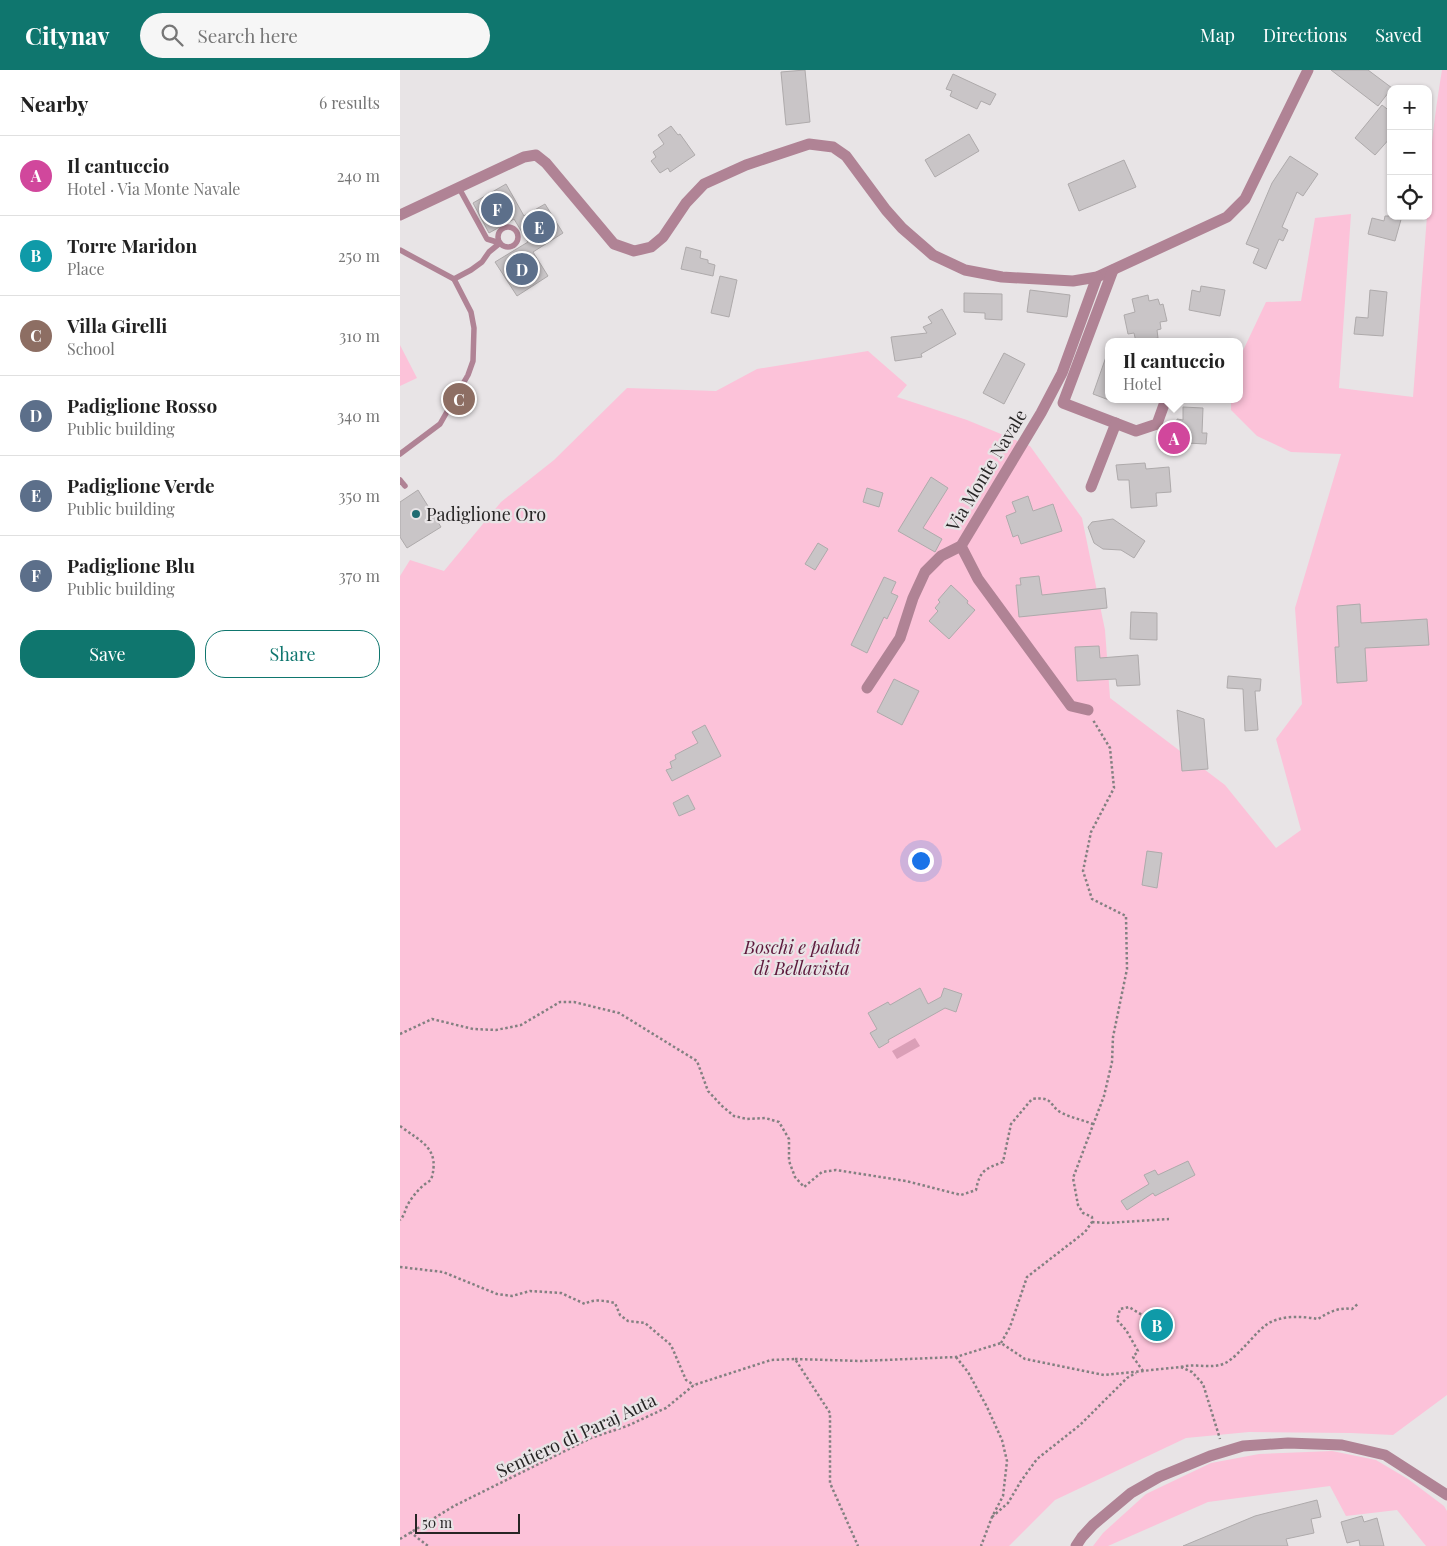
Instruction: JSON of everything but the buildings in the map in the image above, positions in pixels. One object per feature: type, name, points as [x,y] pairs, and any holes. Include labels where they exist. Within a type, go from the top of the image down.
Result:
[{"type":"street","points":[[400,215],[524,157],[536,155],[546,163],[614,244],[634,251],[651,247],[663,237],[686,203],[704,184],[746,165],[809,144],[833,147],[846,156],[886,210],[902,228],[933,255],[964,270],[1002,277],[1073,281],[1097,277],[1227,217],[1245,199],[1308,70]]},
{"type":"street","points":[[1113,270],[1063,403],[1136,431],[1156,424],[1164,403]]},
{"type":"street","name":"Via Monte Navale","points":[[867,688],[900,638],[913,598],[925,572],[941,556],[961,546],[1041,413],[1062,373],[1097,277]]},
{"type":"street","points":[[1091,487],[1116,423]]},
{"type":"street","points":[[961,546],[978,579],[1071,706],[1088,710]]},
{"type":"street","points":[[1076,1546],[1093,1525],[1131,1492],[1159,1477],[1243,1446],[1288,1444],[1342,1445],[1385,1455],[1447,1494]]},
{"type":"lane","points":[[454,279],[482,262],[489,252],[500,243],[487,239],[459,188]]},
{"type":"lane","points":[[400,250],[454,279],[471,312],[474,328],[473,361],[468,374],[440,424],[400,454]]},
{"type":"lane","points":[[400,480],[405,486]]},
{"type":"path","points":[[1088,710],[1110,748],[1114,788],[1091,832],[1083,871],[1092,899],[1126,916],[1127,969],[1113,1038],[1112,1062],[1104,1096],[1073,1178],[1078,1205],[1083,1213],[1092,1217],[1092,1222],[1085,1232],[1027,1277],[1010,1327],[1000,1343],[1025,1359],[1104,1376],[1181,1367],[1190,1364],[1209,1366],[1223,1364],[1236,1356],[1267,1324],[1283,1319],[1305,1316],[1318,1319],[1329,1312],[1343,1308],[1352,1309],[1359,1303]]},
{"type":"path","points":[[400,1034],[432,1019],[473,1029],[496,1030],[521,1025],[560,1002],[574,1002],[619,1013],[697,1061],[708,1091],[734,1116],[747,1119],[765,1118],[779,1122],[789,1139],[789,1161],[795,1177],[804,1187],[822,1172],[836,1170],[906,1180],[961,1195],[976,1190],[979,1176],[989,1167],[1003,1162],[1011,1124],[1032,1099],[1043,1098],[1052,1103],[1060,1112],[1093,1124]]},
{"type":"path","points":[[400,1126],[423,1141],[431,1151],[435,1168],[431,1180],[422,1185],[400,1220]]},
{"type":"path","points":[[1092,1222],[1108,1223],[1169,1219]]},
{"type":"path","points":[[400,1267],[443,1272],[497,1294],[512,1296],[530,1291],[561,1294],[585,1304],[590,1301],[602,1300],[615,1303],[620,1315],[628,1321],[645,1323],[671,1344],[686,1380],[694,1385]]},
{"type":"path","points":[[1143,1371],[1133,1357],[1138,1351],[1126,1330],[1117,1320],[1120,1309],[1128,1307],[1147,1318]]},
{"type":"path","name":"Sentiero di Paraj Auta","points":[[400,1539],[454,1506],[591,1438],[627,1426],[666,1408],[694,1385],[771,1360],[861,1361],[956,1357],[1000,1343]]},
{"type":"path","points":[[956,1357],[968,1372],[988,1407],[1002,1440],[1007,1461],[1003,1496],[992,1517],[981,1546]]},
{"type":"path","points":[[795,1359],[830,1413],[830,1482],[858,1546]]},
{"type":"path","points":[[1181,1367],[1192,1372],[1203,1384],[1223,1452]]},
{"type":"path","points":[[992,1517],[1008,1503],[1037,1459],[1080,1425],[1127,1378],[1138,1372]]},
{"type":"path","points":[[410,1532],[428,1546]]},
{"type":"green space","name":"Boschi e paludi di Bellavista","points":[[1442,70],[1447,70],[1447,1395],[1393,1435],[1249,1432],[1186,1438],[1055,1500],[1009,1546],[400,1546],[400,576],[410,560],[444,571],[501,502],[554,460],[627,388],[716,391],[757,369],[868,351],[907,385],[897,397],[967,420],[1030,446],[1082,518],[1105,630],[1110,698],[1225,785],[1276,848],[1301,830],[1276,739],[1302,704],[1295,608],[1341,454],[1291,452],[1257,436],[1231,410],[1231,403],[1243,403],[1243,351],[1266,302],[1301,301],[1315,218],[1351,214],[1339,388],[1413,397],[1427,220],[1432,220],[1432,142]]},
{"type":"green space","points":[[400,345],[417,378],[400,386]]},
{"type":"green space","points":[[1332,1451],[1376,1460],[1408,1479],[1444,1506],[1447,1511],[1447,1546],[1426,1546],[1397,1510],[1346,1516],[1330,1486],[1208,1502],[1108,1546],[1093,1546],[1103,1533],[1146,1494],[1211,1463],[1259,1454]]},
{"type":"shaded area","points":[[915,1038],[920,1046],[897,1059],[892,1051]]},
{"type":"place","name":"Padiglione Blu","points":[[497,209]]},
{"type":"place","name":"Padiglione Verde","points":[[539,227]]},
{"type":"place","name":"Padiglione Rosso","points":[[522,269]]},
{"type":"place","name":"Villa Girelli","points":[[459,399]]},
{"type":"place","name":"Il cantuccio","points":[[1174,438]]},
{"type":"place","name":"Padiglione Oro","points":[[416,514]]},
{"type":"place","name":"Torre Maridon","points":[[1157,1325]]}]
